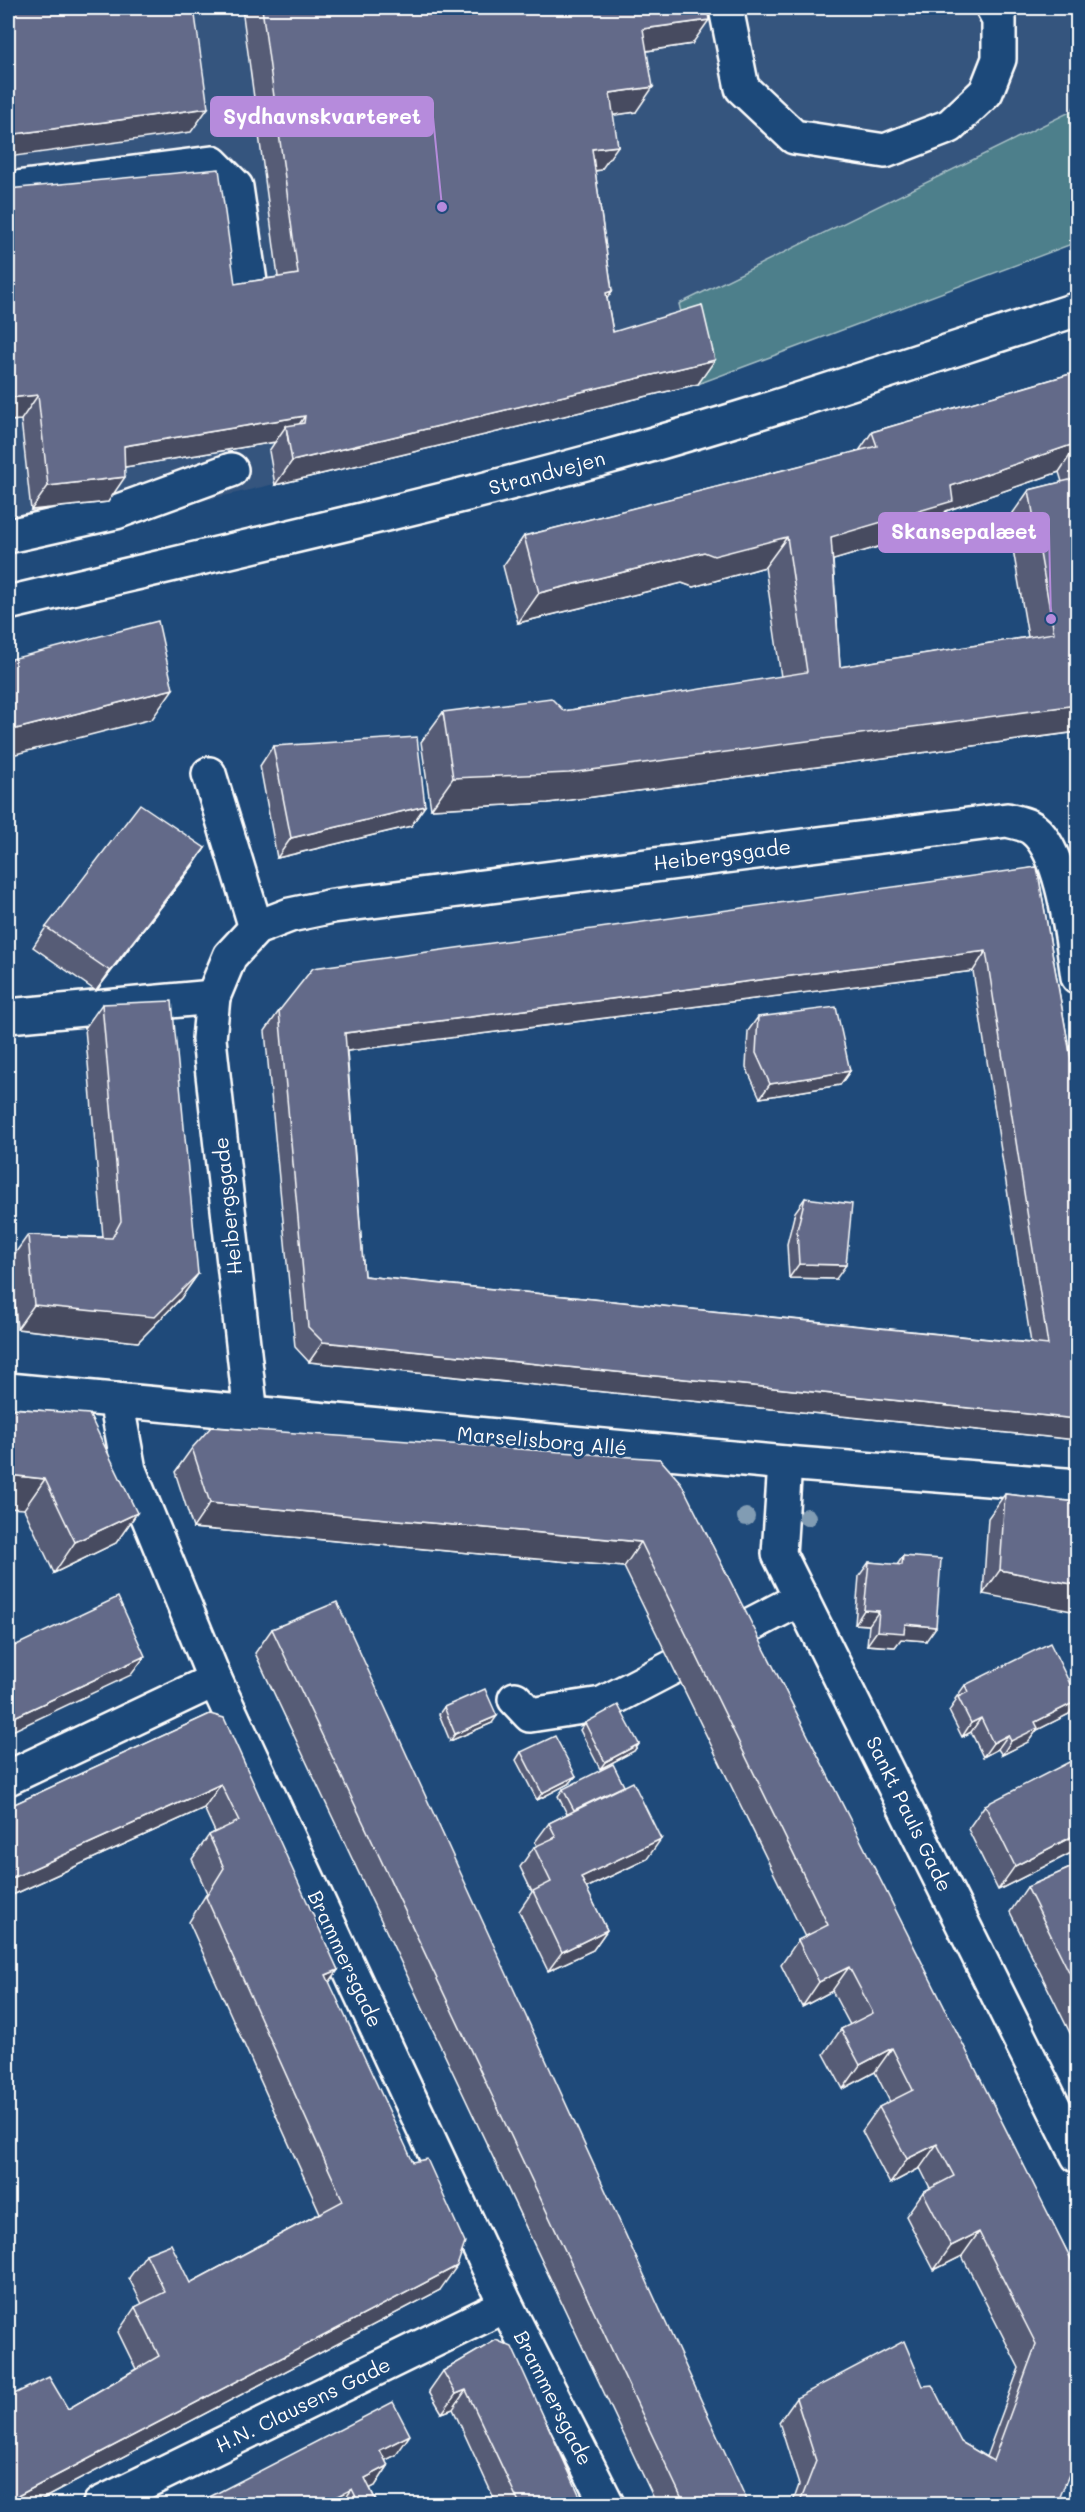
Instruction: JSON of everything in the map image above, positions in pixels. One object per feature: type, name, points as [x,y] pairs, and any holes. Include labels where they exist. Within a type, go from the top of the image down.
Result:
[{"type":"street","points":[[726,8],[742,87],[794,137],[885,151],[950,126],[986,92],[999,59],[999,19],[993,8]]},
{"type":"street","points":[[8,189],[212,163],[236,187],[250,282]]},
{"type":"street","name":"Strandvejen","points":[[8,603],[604,458],[741,418],[1077,309]]},
{"type":"street","points":[[8,536],[116,512],[231,470]]},
{"type":"street","points":[[209,774],[256,928]]},
{"type":"street","name":"Heibergsgade","points":[[251,1415],[209,1039],[213,997],[230,956],[256,928],[290,915],[333,906],[1007,820],[1032,827],[1042,837],[1049,851],[1061,880],[1077,977]]},
{"type":"street","points":[[8,1016],[213,997]]},
{"type":"street","name":"Marselisborg Allé","points":[[8,1390],[251,1415],[785,1463],[1077,1486]]},
{"type":"street","name":"Brammersgade","points":[[116,1400],[129,1470],[215,1680],[506,2305],[607,2505]]},
{"type":"street","name":"Sankt Pauls Gade","points":[[785,1463],[779,1554],[1077,2156]]},
{"type":"street","points":[[729,1636],[802,1598]]},
{"type":"street","points":[[515,1699],[530,1715],[602,1704],[673,1667]]},
{"type":"street","points":[[8,1778],[215,1680]]},
{"type":"street","name":"H.N. Clausens Gade","points":[[100,2505],[506,2305]]},
{"type":"shaded area","points":[[8,8],[1077,8],[1077,102],[1072,111],[679,304],[698,384],[8,547]]},
{"type":"green space","points":[[1077,102],[1077,242],[698,384],[679,304],[1072,111]]},
{"type":"building","points":[[8,8],[194,8],[208,108],[8,135]]},
{"type":"building","points":[[262,8],[707,8],[709,20],[643,29],[653,87],[610,93],[618,146],[592,149],[612,291],[606,293],[613,332],[702,305],[715,360],[292,461],[286,426],[304,423],[305,416],[124,446],[125,477],[48,486],[38,395],[8,398],[8,189],[219,169],[235,284],[298,274]]},
{"type":"building","points":[[1077,372],[1077,443],[951,486],[953,501],[831,537],[840,667],[1054,633],[1029,490],[1077,478],[1077,705],[569,773],[453,778],[443,712],[551,698],[564,711],[807,672],[787,537],[714,556],[704,552],[539,593],[524,536],[877,446],[872,432]]},
{"type":"building","points":[[158,621],[173,689],[8,731],[8,660]]},
{"type":"building","points":[[417,737],[425,806],[291,838],[273,746]]},
{"type":"building","points":[[140,804],[205,848],[110,971],[46,927]]},
{"type":"building","points":[[1037,867],[1077,1093],[1077,1419],[323,1342],[308,1327],[279,1011],[313,968]],"holes":[[[986,951],[1048,1345],[364,1276],[345,1033]]]},
{"type":"building","points":[[8,957],[12,993],[8,994]]},
{"type":"building","points":[[172,1001],[198,1274],[155,1317],[34,1305],[28,1235],[112,1238],[121,1221],[102,1004]]},
{"type":"building","points":[[836,1007],[850,1071],[770,1084],[756,1053],[758,1017]]},
{"type":"building","points":[[805,1198],[852,1204],[846,1265],[799,1264],[797,1230]]},
{"type":"building","points":[[8,1408],[89,1414],[137,1513],[75,1542],[45,1479],[8,1475]]},
{"type":"building","points":[[211,1427],[660,1459],[681,1483],[1077,2271],[1077,2455],[1057,2504],[799,2505],[816,2461],[796,2398],[904,2341],[923,2386],[932,2385],[961,2442],[993,2461],[1036,2344],[979,2232],[951,2246],[923,2192],[954,2176],[937,2144],[907,2159],[879,2107],[913,2090],[892,2048],[860,2065],[841,2029],[873,2013],[849,1967],[819,1982],[798,1940],[828,1925],[641,1542],[210,1503],[192,1448]]},
{"type":"building","points":[[1005,1494],[1077,1502],[1077,1585],[1000,1570]]},
{"type":"building","points":[[903,1556],[941,1559],[936,1627],[905,1624],[904,1633],[877,1631],[879,1611],[864,1610],[869,1562],[902,1565]]},
{"type":"building","points":[[118,1597],[145,1656],[8,1720],[8,1649]]},
{"type":"building","points":[[337,1602],[749,2505],[685,2505],[272,1629]]},
{"type":"building","points":[[1050,1643],[1077,1701],[1035,1722],[1038,1728],[1011,1741],[1008,1735],[993,1743],[981,1718],[971,1723],[958,1697],[968,1692],[965,1685]]},
{"type":"building","points":[[485,1689],[497,1716],[455,1734],[444,1707]]},
{"type":"building","points":[[618,1705],[639,1744],[605,1762],[585,1723]]},
{"type":"building","points":[[210,1714],[224,1718],[338,1970],[326,1975],[413,2162],[427,2159],[465,2243],[457,2266],[8,2501],[8,2397],[49,2377],[68,2409],[159,2356],[135,2307],[165,2292],[146,2254],[171,2244],[190,2283],[343,2201],[206,1897],[224,1868],[209,1835],[239,1821],[221,1784],[8,1880],[8,1807]]},
{"type":"building","points":[[555,1736],[576,1776],[542,1793],[521,1752]]},
{"type":"building","points":[[1077,1758],[1077,1834],[1015,1866],[985,1805]]},
{"type":"building","points":[[613,1764],[624,1786],[574,1810],[563,1789]]},
{"type":"building","points":[[633,1782],[661,1839],[581,1877],[607,1930],[562,1952],[533,1891],[551,1882],[534,1847],[556,1837],[549,1823]]},
{"type":"building","points":[[1077,1865],[1077,1988],[1027,1887]]},
{"type":"building","points":[[496,2340],[512,2347],[584,2505],[520,2505],[466,2390],[456,2394],[443,2371]]},
{"type":"building","points":[[393,2402],[410,2435],[380,2450],[388,2466],[365,2478],[377,2503],[374,2505],[360,2505],[352,2489],[321,2505],[194,2505]]},
{"type":"place","name":"Sydhavnskvarteret","points":[[442,207]]},
{"type":"place","name":"Skansepalæet","points":[[1051,619]]}]
